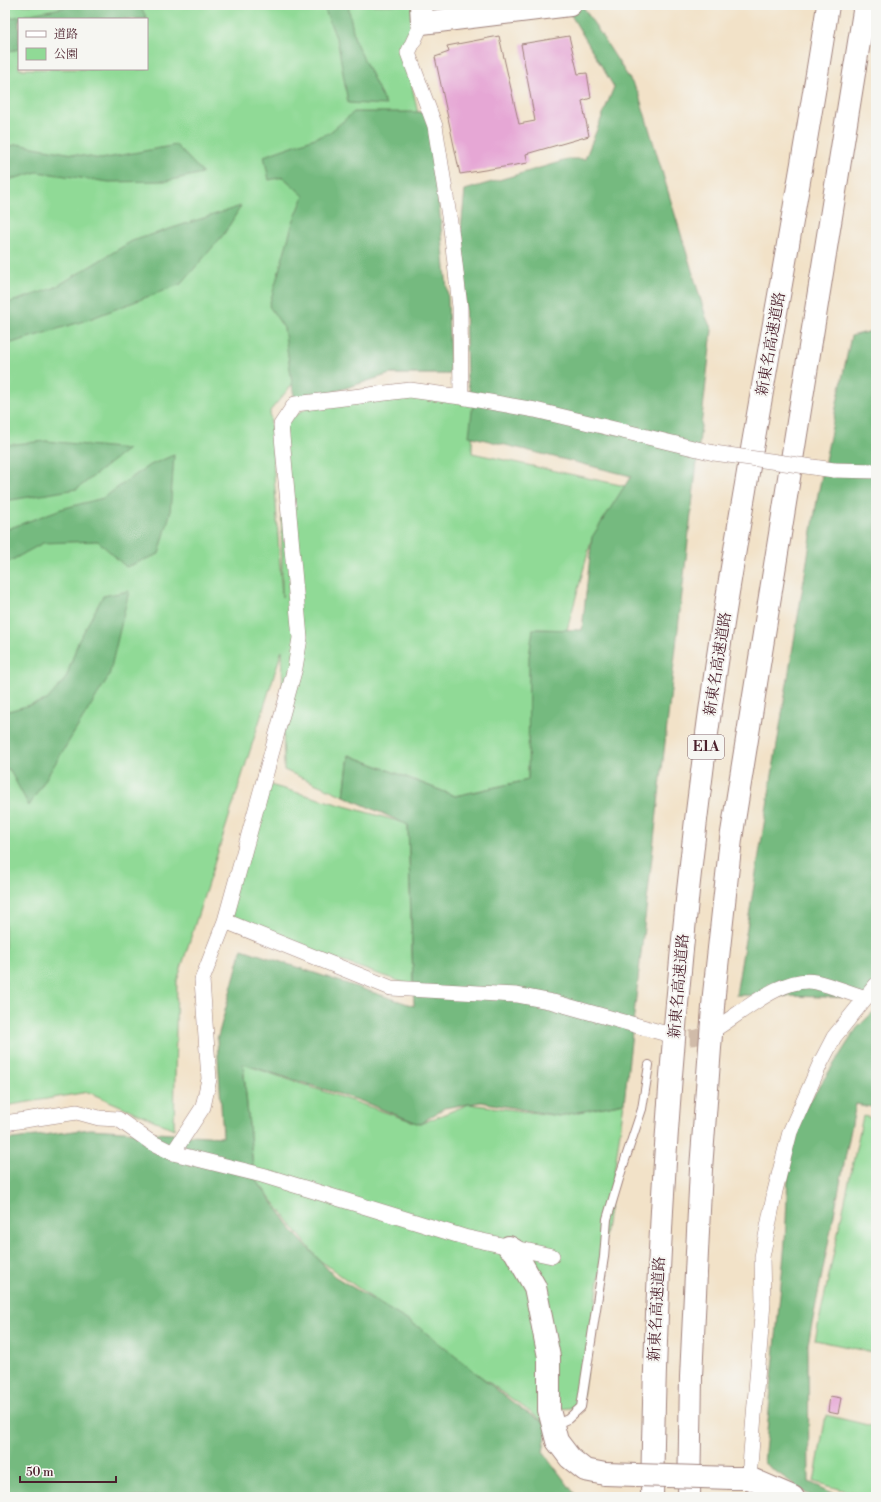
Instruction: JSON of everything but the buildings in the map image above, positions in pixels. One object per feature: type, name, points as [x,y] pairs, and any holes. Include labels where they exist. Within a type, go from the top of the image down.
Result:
[{"type":"main road","points":[[422,14],[570,5]]},
{"type":"main road","name":"新東名高速道路","points":[[652,1497],[654,1359],[664,1168],[678,990],[694,839],[716,668],[828,5]]},
{"type":"main road","name":"E1A","points":[[689,1497],[692,1377],[701,1169],[714,994],[731,839],[865,5]]},
{"type":"main road","points":[[509,1247],[514,1250],[535,1287],[549,1357],[549,1410],[552,1426],[557,1441],[570,1458],[585,1470],[605,1474],[740,1478],[793,1497]]},
{"type":"street","points":[[422,14],[408,53],[436,133],[451,229],[460,307],[461,397]]},
{"type":"street","points":[[174,1153],[203,1107],[209,1079],[202,980],[225,922],[295,668],[300,638],[281,424],[295,404],[410,390],[535,410],[714,453],[834,470],[876,471]]},
{"type":"street","points":[[225,922],[391,988],[517,995],[553,1002],[667,1034]]},
{"type":"street","points":[[718,1027],[747,1007],[794,982],[815,982],[866,998]]},
{"type":"street","points":[[740,1478],[763,1303],[762,1257],[774,1191],[790,1132],[820,1064],[834,1037],[876,985]]},
{"type":"street","points":[[5,1123],[77,1112],[99,1118],[118,1119],[149,1141],[174,1153],[262,1175],[464,1237],[552,1256]]},
{"type":"lane","points":[[552,1426],[568,1419],[581,1407],[603,1264],[607,1219],[642,1109],[649,1065]]},
{"type":"green space","points":[[5,5],[418,5],[420,28],[405,54],[423,136],[450,374],[301,374],[270,411],[282,597],[281,425],[315,402],[410,390],[473,403],[472,453],[625,486],[592,538],[567,630],[533,629],[528,780],[455,796],[349,755],[344,796],[284,770],[282,650],[177,981],[174,1129],[88,1092],[5,1106]]},
{"type":"green space","points":[[77,5],[140,5],[146,18],[18,18],[18,49],[5,52],[5,19]]},
{"type":"green space","points":[[323,5],[348,5],[355,41],[386,105],[348,103],[338,43]]},
{"type":"green space","points":[[426,5],[501,5],[426,15]]},
{"type":"green space","points":[[565,5],[582,5],[638,92],[706,317],[712,330],[624,1103],[559,1116],[481,1102],[444,1108],[420,1124],[358,1100],[243,1064],[254,1177],[297,1236],[334,1276],[420,1328],[521,1409],[548,1425],[543,1452],[577,1497],[5,1497],[5,1140],[90,1129],[223,1137],[217,1040],[242,949],[414,1006],[408,825],[344,796],[349,755],[455,796],[528,780],[529,657],[533,629],[582,630],[592,537],[631,476],[469,436],[473,403],[467,379],[465,299],[460,240],[465,190],[570,159],[585,159],[614,87]]},
{"type":"green space","points":[[354,112],[430,112],[448,299],[450,374],[390,374],[295,404],[284,328],[269,306],[293,222],[304,196],[283,177],[269,180],[264,156],[329,133]]},
{"type":"green space","points":[[17,144],[101,159],[176,145],[203,173],[167,181],[109,182],[37,172],[5,181],[5,148]]},
{"type":"green space","points":[[241,206],[224,234],[181,284],[87,320],[5,345],[5,304],[54,288],[132,241]]},
{"type":"green space","points":[[876,330],[876,989],[866,998],[736,995],[818,494],[851,336]]},
{"type":"green space","points":[[46,441],[128,449],[77,489],[5,501],[5,445]]},
{"type":"green space","points":[[174,455],[170,514],[159,554],[126,567],[98,541],[43,543],[5,564],[5,530],[61,509],[103,498],[148,466]]},
{"type":"green space","points":[[129,591],[109,676],[29,806],[9,769],[5,769],[5,712],[47,700],[66,678],[78,642],[103,596]]},
{"type":"green space","points":[[263,783],[408,824],[413,986],[225,921]]},
{"type":"green space","points":[[876,1009],[876,1108],[856,1104],[808,1344],[809,1482],[842,1497],[814,1497],[764,1463],[785,1242],[790,1132],[857,1028]]},
{"type":"green space","points":[[243,1064],[420,1124],[469,1104],[559,1116],[624,1103],[581,1407],[549,1410],[548,1425],[318,1259],[254,1177]]},
{"type":"green space","points":[[863,1116],[876,1119],[876,1353],[815,1340]]},
{"type":"green space","points":[[826,1415],[876,1427],[876,1497],[869,1497],[814,1482]]},
{"type":"tunnel","points":[[667,1034],[693,1038],[704,1035],[717,1028]]}]
